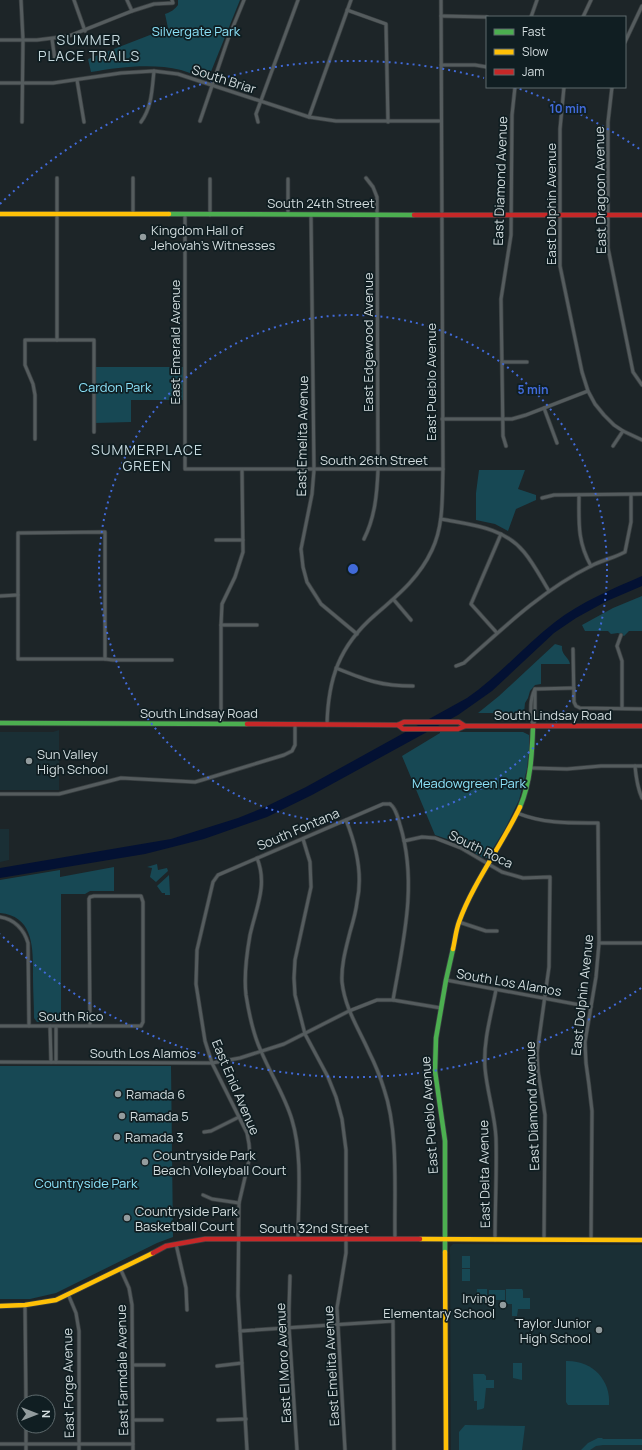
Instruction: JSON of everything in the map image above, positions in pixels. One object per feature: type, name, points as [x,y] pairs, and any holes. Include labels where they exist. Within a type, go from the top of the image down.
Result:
[{"type":"street","points":[[21,0],[23,40],[22,122]]},
{"type":"street","points":[[74,0],[86,31]]},
{"type":"street","points":[[127,0],[132,11]]},
{"type":"street","points":[[200,121],[228,39],[244,0]]},
{"type":"street","points":[[258,122],[256,114],[298,0]]},
{"type":"street","points":[[309,117],[351,0]]},
{"type":"street","name":"East Pueblo Avenue","points":[[327,725],[328,695],[336,668],[344,652],[357,634],[374,616],[394,600],[411,582],[427,561],[438,535],[441,519],[441,0]]},
{"type":"street","points":[[531,16],[537,0]]},
{"type":"street","points":[[583,16],[591,0]]},
{"type":"street","points":[[0,40],[52,39],[69,36],[86,31],[132,11],[154,4],[172,1]]},
{"type":"street","points":[[626,40],[642,6]]},
{"type":"street","points":[[347,10],[386,24],[388,122]]},
{"type":"street","points":[[441,16],[486,17]]},
{"type":"street","points":[[52,39],[56,60]]},
{"type":"street","points":[[441,66],[486,66]]},
{"type":"street","points":[[141,122],[147,114],[154,71]]},
{"type":"street","name":"South Briar","points":[[0,83],[53,83],[121,73],[154,71],[178,74],[309,117],[336,121],[441,121]]},
{"type":"street","points":[[77,80],[84,122]]},
{"type":"street","name":"East Diamond Avenue","points":[[506,446],[503,436],[501,299],[511,236],[512,115],[515,88]]},
{"type":"street","name":"East Dolphin Avenue","points":[[564,88],[560,129],[560,266],[582,372],[588,391],[595,404],[604,415],[614,425],[623,431],[642,440]]},
{"type":"street","name":"East Dragoon Avenue","points":[[612,88],[608,122],[608,248],[633,372],[642,385]]},
{"type":"street","points":[[57,178],[57,340]]},
{"type":"street","points":[[133,214],[134,178]]},
{"type":"street","name":"East Edgewood Avenue","points":[[364,539],[370,527],[376,503],[378,470],[377,197],[373,187],[366,178]]},
{"type":"street","points":[[210,179],[210,214]]},
{"type":"street","points":[[288,179],[288,214]]},
{"type":"street","name":"South 24th Street","points":[[0,214],[642,215]]},
{"type":"street","name":"East Emerald Avenue","points":[[185,214],[185,469]]},
{"type":"street","name":"East Emelita Avenue","points":[[312,214],[314,470],[312,500],[301,549],[303,567],[307,582],[321,604],[357,634]]},
{"type":"street","points":[[35,439],[35,395],[33,384],[25,365],[25,340],[94,340],[94,432]]},
{"type":"street","points":[[502,362],[527,362]]},
{"type":"street","points":[[442,419],[512,419],[588,391]]},
{"type":"street","points":[[544,408],[557,443]]},
{"type":"street","points":[[613,446],[623,431]]},
{"type":"street","name":"South 26th Street","points":[[185,469],[442,469]]},
{"type":"street","points":[[221,724],[222,604],[235,577],[243,552],[242,470]]},
{"type":"street","points":[[542,498],[554,495],[642,494]]},
{"type":"street","points":[[579,495],[579,534],[584,553],[591,566]]},
{"type":"street","points":[[456,666],[464,663],[523,610],[549,591],[591,566],[625,552],[631,522],[631,495]]},
{"type":"street","points":[[441,519],[481,526],[501,534],[514,542],[525,552],[549,591]]},
{"type":"street","points":[[105,659],[105,532],[18,533],[18,659],[172,660]]},
{"type":"street","points":[[497,633],[471,604],[501,534]]},
{"type":"street","points":[[216,540],[243,540]]},
{"type":"street","points":[[0,596],[18,595]]},
{"type":"street","points":[[394,600],[411,620]]},
{"type":"street","points":[[221,625],[257,625]]},
{"type":"street","points":[[622,635],[617,646],[622,661],[622,708]]},
{"type":"street","points":[[573,649],[574,702],[576,706],[580,708],[642,709]]},
{"type":"street","points":[[336,668],[370,682],[396,686],[413,686]]},
{"type":"street","name":"East Pueblo Avenue","points":[[446,1450],[445,1141],[435,1071],[436,1038],[441,1008],[459,922],[469,899],[517,814],[525,795],[531,768],[533,745],[531,698],[535,689],[574,688]]},
{"type":"street","name":"South Lindsay Road","points":[[0,723],[398,725],[404,722],[458,722],[465,726]]},
{"type":"street","points":[[0,794],[59,794],[121,778],[195,782],[284,755],[292,751],[295,745],[295,725]]},
{"type":"street","name":"South Lindsay Road","points":[[398,725],[409,729],[458,729],[465,726],[642,726]]},
{"type":"street","points":[[531,768],[567,770],[601,766],[642,766]]},
{"type":"street","points":[[635,766],[636,780],[642,798]]},
{"type":"street","points":[[391,799],[390,804],[393,807],[404,841],[409,883],[407,921],[393,1000]]},
{"type":"street","name":"South Fontana","points":[[216,877],[221,873],[382,804],[390,804]]},
{"type":"street","name":"East Dolphin Avenue","points":[[517,814],[533,820],[545,822],[598,823],[599,943],[592,1007],[585,1042],[592,1111],[591,1240]]},
{"type":"street","points":[[346,820],[351,832],[360,882],[358,902],[343,962],[342,981],[344,997],[349,1011],[369,1052],[384,1089],[390,1112],[394,1142],[395,1239]]},
{"type":"street","name":"South Roca","points":[[404,841],[422,837],[435,838],[461,848],[502,872],[523,878],[550,877]]},
{"type":"street","name":"East Emelita Avenue","points":[[303,839],[310,862],[311,887],[295,960],[295,994],[305,1034],[332,1087],[342,1119],[346,1154],[346,1261],[337,1304],[345,1450]]},
{"type":"street","points":[[257,858],[261,868],[262,887],[250,936],[247,962],[246,994],[255,1037],[286,1102],[296,1136],[298,1168],[298,1239]]},
{"type":"street","name":"East Enid Avenue","points":[[216,877],[213,882],[197,950],[196,984],[205,1041],[212,1063],[239,1117],[249,1144],[250,1156],[239,1203],[238,1239],[238,1296],[247,1450]]},
{"type":"street","name":"East Diamond Avenue","points":[[544,1240],[545,1115],[537,1053],[544,998],[550,967],[550,877]]},
{"type":"street","name":"South Rico","points":[[0,1026],[56,1027],[141,1026],[143,1022],[143,902],[141,896],[90,897],[88,901],[90,1026]]},
{"type":"street","points":[[0,917],[12,921],[20,928],[28,943],[29,1026]]},
{"type":"street","points":[[459,922],[486,931],[497,931]]},
{"type":"street","points":[[599,943],[642,943]]},
{"type":"street","name":"South Los Alamos","points":[[446,980],[592,1007]]},
{"type":"street","name":"East Delta Avenue","points":[[495,1240],[496,1138],[494,1119],[486,1082],[485,1066],[486,1050],[496,990]]},
{"type":"street","name":"South Los Alamos","points":[[0,1062],[212,1063],[240,1058],[284,1044],[349,1011],[377,1000],[393,1000],[441,1008]]},
{"type":"street","points":[[50,1026],[51,1062]]},
{"type":"street","points":[[56,1027],[56,1062]]},
{"type":"street","points":[[204,1132],[211,1131],[239,1117]]},
{"type":"street","points":[[203,1195],[212,1199],[239,1203]]},
{"type":"street","name":"South 32nd Street","points":[[0,1306],[25,1305],[56,1300],[166,1246],[204,1239],[642,1240]]},
{"type":"street","points":[[176,1244],[186,1288],[187,1310]]},
{"type":"street","name":"East Farmdale Avenue","points":[[120,1268],[127,1282],[131,1296],[133,1450]]},
{"type":"street","name":"East El Moro Avenue","points":[[290,1276],[288,1309],[297,1450]]},
{"type":"street","name":"East Forge Avenue","points":[[68,1294],[76,1313],[79,1331],[79,1450]]},
{"type":"street","points":[[25,1305],[26,1394]]},
{"type":"street","points":[[240,1331],[393,1321],[394,1450]]},
{"type":"street","points":[[217,1366],[242,1363]]},
{"type":"street","points":[[133,1365],[164,1365]]},
{"type":"street","points":[[218,1420],[246,1419]]},
{"type":"street","points":[[132,1420],[162,1420]]},
{"type":"street","points":[[26,1434],[26,1450]]},
{"type":"street","points":[[0,1444],[133,1444]]},
{"type":"shaded area","points":[[642,576],[642,586],[607,601],[576,618],[554,633],[492,691],[458,715],[312,795],[267,817],[204,839],[145,854],[0,878],[0,868],[171,839],[238,818],[265,807],[306,787],[467,698],[490,680],[544,631],[575,608],[597,596]]},
{"type":"shaded area","name":"Sun Valley High School","points":[[59,730],[59,790],[0,790],[0,732],[53,732]]},
{"type":"shaded area","points":[[0,829],[9,829],[9,860],[0,862]]},
{"type":"shaded area","points":[[453,1244],[642,1245],[642,1450],[451,1450],[450,1247]]},
{"type":"green space","name":"Silvergate Park","points":[[178,0],[240,0],[208,79],[181,70],[147,66],[125,67],[91,72],[88,59],[168,28],[165,14],[177,7]]},
{"type":"green space","name":"Cardon Park","points":[[94,367],[185,367],[185,400],[131,400],[131,422],[94,423]]},
{"type":"green space","points":[[479,470],[525,470],[518,489],[536,495],[536,500],[516,509],[508,531],[495,524],[476,520],[476,493]]},
{"type":"green space","points":[[642,596],[642,631],[629,631],[624,636],[618,633],[611,634],[608,631],[585,631],[582,625],[613,608]]},
{"type":"green space","points":[[555,644],[562,646],[563,652],[570,664],[541,664],[541,684],[535,685],[530,691],[525,703],[524,713],[478,713],[499,696]]},
{"type":"green space","name":"Meadowgreen Park","points":[[440,732],[523,732],[529,735],[527,769],[519,800],[505,829],[487,858],[483,858],[456,842],[435,835],[402,756]]},
{"type":"green space","points":[[157,864],[158,870],[167,868],[168,871],[156,882],[150,877],[152,868],[147,867]]},
{"type":"green space","points":[[114,867],[114,891],[90,891],[85,894],[61,894],[61,1022],[37,1022],[34,1018],[33,956],[30,936],[20,921],[11,916],[0,913],[0,880],[60,870],[60,877]]},
{"type":"green space","points":[[169,875],[170,895],[165,895],[165,893],[162,893],[157,886]]},
{"type":"green space","name":"Countryside Park","points":[[0,1066],[171,1066],[173,1237],[157,1243],[56,1293],[30,1299],[0,1299]]},
{"type":"green space","points":[[462,1256],[470,1256],[470,1268],[462,1268]]},
{"type":"green space","points":[[462,1269],[470,1269],[470,1281],[462,1281]]},
{"type":"green space","points":[[477,1289],[487,1289],[487,1302],[476,1302]]},
{"type":"green space","points":[[506,1289],[522,1289],[523,1298],[530,1298],[530,1309],[518,1309],[517,1316],[512,1316],[512,1304],[506,1304]]},
{"type":"green space","points":[[489,1290],[505,1290],[505,1300],[489,1300]]},
{"type":"green space","points":[[566,1361],[584,1364],[598,1373],[607,1387],[609,1405],[568,1405],[566,1402]]},
{"type":"green space","points":[[513,1363],[522,1363],[522,1380],[513,1378]]},
{"type":"green space","points":[[473,1374],[484,1374],[486,1376],[486,1380],[494,1380],[494,1388],[486,1388],[484,1408],[477,1410],[477,1401],[474,1401]]},
{"type":"green space","points":[[465,1425],[525,1426],[522,1450],[459,1450],[459,1432]]},
{"type":"green space","points":[[598,1438],[642,1439],[642,1445],[603,1445],[596,1446],[590,1450],[581,1450],[588,1443]]},
{"type":"traffic: fast","points":[[169,214],[414,215]]},
{"type":"traffic: fast","points":[[0,723],[247,724]]},
{"type":"traffic: fast","points":[[520,807],[529,777],[533,726]]},
{"type":"traffic: fast","points":[[445,1252],[445,1141],[435,1071],[436,1038],[453,949]]},
{"type":"traffic: slow","points":[[0,214],[169,214]]},
{"type":"traffic: slow","points":[[453,949],[458,925],[465,907],[520,807]]},
{"type":"traffic: slow","points":[[420,1239],[642,1240]]},
{"type":"traffic: slow","points":[[445,1252],[446,1450]]},
{"type":"traffic: slow","points":[[0,1306],[25,1305],[56,1300],[153,1253]]},
{"type":"traffic: jam","points":[[414,215],[642,215]]},
{"type":"traffic: jam","points":[[247,724],[398,725],[404,722],[459,722],[465,726]]},
{"type":"traffic: jam","points":[[398,725],[403,729],[458,729],[465,726],[642,726]]},
{"type":"traffic: jam","points":[[153,1253],[166,1246],[205,1239],[420,1239]]},
{"type":"place","name":"Kingdom Hall of Jehovah's Witnesses","points":[[143,237]]},
{"type":"place","name":"Sun Valley High School","points":[[29,761]]},
{"type":"place","name":"Ramada 6","points":[[118,1094]]},
{"type":"place","name":"Ramada 5","points":[[122,1116]]},
{"type":"place","name":"Ramada 3","points":[[117,1137]]},
{"type":"place","name":"Countryside Park Beach Volleyball Court","points":[[145,1162]]},
{"type":"place","name":"Countryside Park Basketball Court","points":[[127,1218]]},
{"type":"place","name":"Irving Elementary School","points":[[503,1305]]},
{"type":"place","name":"Taylor Junior High School","points":[[599,1330]]},
{"type":"district","name":"SUMMER PLACE TRAILS","points":[[89,48]]},
{"type":"district","name":"SUMMERPLACE GREEN","points":[[147,458]]}]
